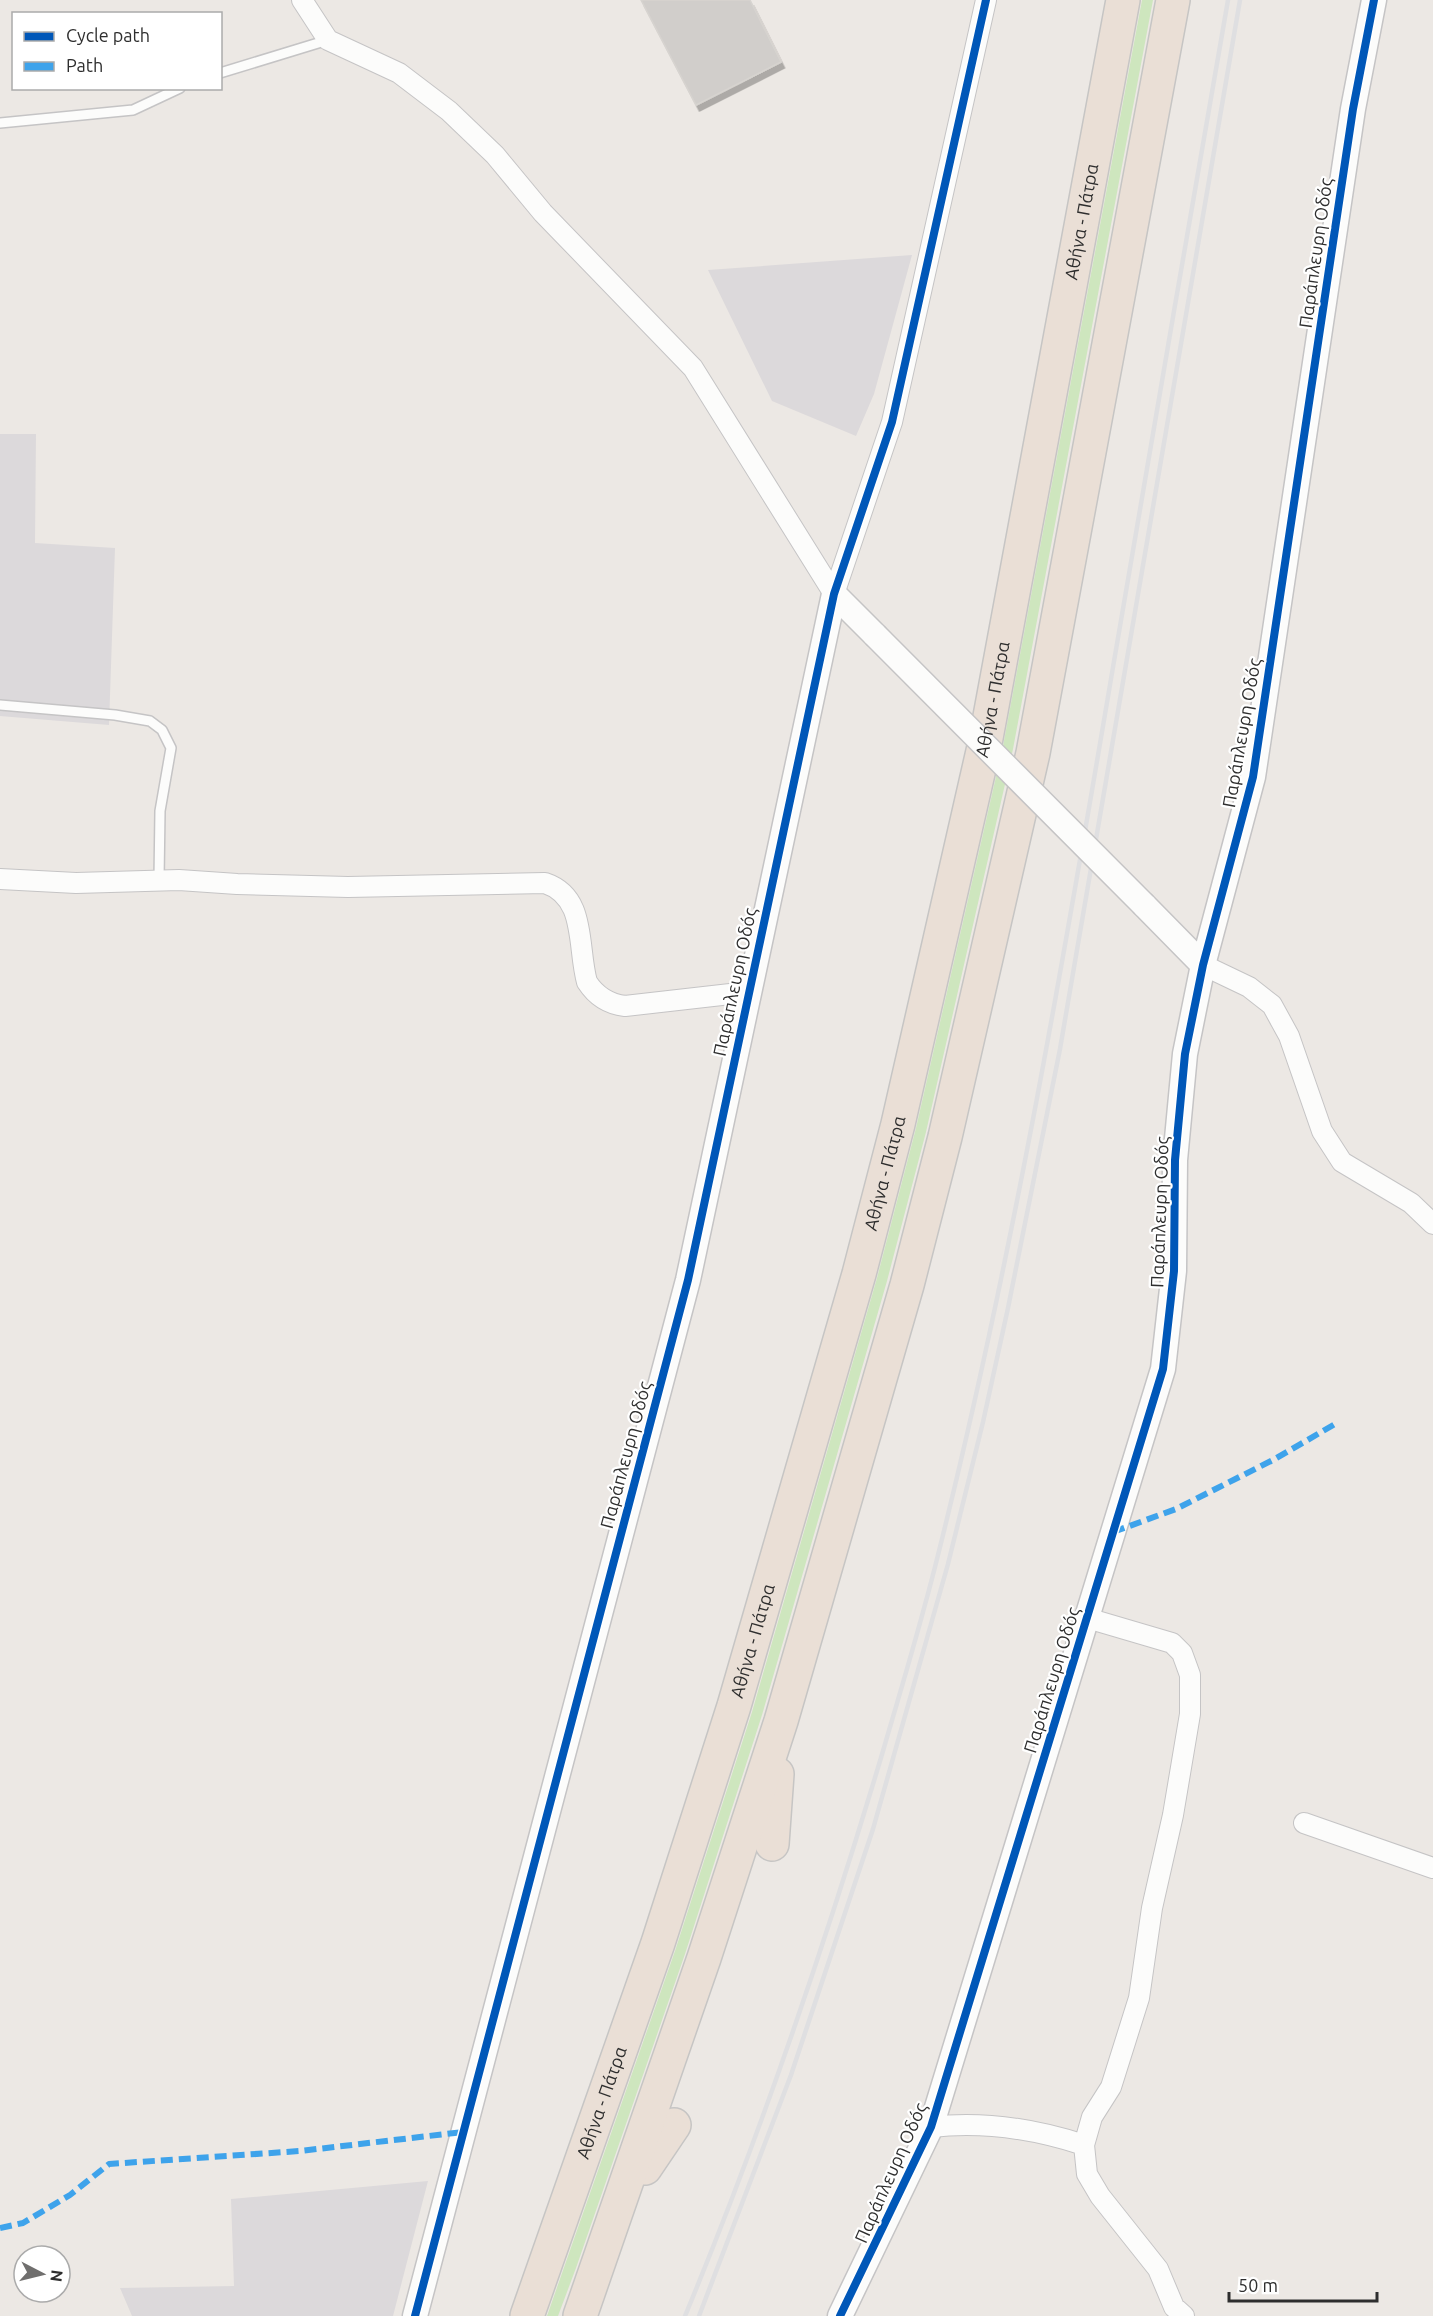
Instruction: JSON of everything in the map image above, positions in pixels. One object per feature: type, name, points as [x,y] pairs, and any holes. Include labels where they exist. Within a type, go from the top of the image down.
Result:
[{"type":"highway","name":"Αθήνα - Πάτρα","points":[[527,2316],[658,1943],[728,1725],[859,1274],[898,1124],[986,738],[1123,0]]},
{"type":"highway","points":[[580,2316],[704,1958],[781,1721],[907,1285],[964,1059],[1033,753],[1173,0]]},
{"type":"highway","points":[[772,1844],[781,1721]]},
{"type":"highway","points":[[618,2206],[674,2125]]},
{"type":"street","points":[[302,0],[328,40],[399,73],[449,111],[495,155],[543,213],[693,368],[834,594],[1203,965],[1249,987],[1272,1005],[1289,1036],[1322,1131],[1342,1162],[1411,1203],[1433,1224]]},
{"type":"street","points":[[834,594],[892,422],[986,0]]},
{"type":"street","name":"Παράπλευρη Οδός","points":[[840,2316],[931,2127],[1162,1369],[1174,1271],[1175,1160],[1185,1054],[1203,965],[1253,777],[1353,109],[1374,0]]},
{"type":"street","name":"Παράπλευρη Οδός","points":[[415,2316],[688,1280],[834,594]]},
{"type":"street","points":[[0,879],[76,884],[159,879],[348,887],[545,883],[563,892],[573,906],[587,982],[593,991],[608,1002],[625,1006],[748,992]]},
{"type":"street","points":[[1087,1618],[1172,1643],[1182,1653],[1190,1675],[1190,1714],[1173,1815],[1152,1908],[1139,1998],[1111,2087],[1092,2117],[1084,2145],[1087,2174],[1100,2196],[1158,2269],[1174,2307],[1184,2316]]},
{"type":"street","points":[[1304,1823],[1433,1868]]},
{"type":"street","points":[[931,2127],[960,2123],[988,2126],[1040,2133],[1084,2145]]},
{"type":"lane","points":[[222,71],[328,40]]},
{"type":"lane","points":[[0,123],[133,110],[176,90]]},
{"type":"lane","points":[[0,705],[150,720],[162,730],[171,748],[160,811],[159,879]]},
{"type":"shaded area","points":[[912,255],[874,394],[856,436],[772,401],[708,270]]},
{"type":"shaded area","points":[[0,434],[36,434],[35,543],[115,548],[109,725],[0,716]]},
{"type":"shaded area","points":[[428,2181],[393,2316],[132,2316],[120,2288],[234,2286],[231,2199]]},
{"type":"green space","points":[[1142,0],[1153,0],[1013,749],[926,1132],[887,1281],[762,1715],[685,1954],[576,2268],[558,2316],[547,2316],[675,1951],[752,1712],[877,1278],[916,1128],[1003,746]]},
{"type":"building","points":[[641,0],[750,0],[781,62],[696,105]]},
{"type":"railway","points":[[685,2316],[792,2036],[839,1894],[919,1628],[964,1446],[1034,1116],[1228,0]]},
{"type":"railway","points":[[699,2316],[791,2075],[873,1829],[948,1564],[983,1422],[1060,1049],[1240,0]]},
{"type":"marked path","points":[[1113,1532],[1176,1509],[1273,1460],[1335,1424]]},
{"type":"marked path","points":[[0,2228],[23,2223],[70,2195],[109,2164],[300,2151],[463,2132]]},
{"type":"cycle path","points":[[415,2316],[688,1280],[834,594],[892,422],[986,0]]},
{"type":"cycle path","points":[[840,2316],[931,2127],[1163,1369],[1174,1271],[1175,1160],[1185,1054],[1203,965],[1253,777],[1353,109],[1374,0]]}]
